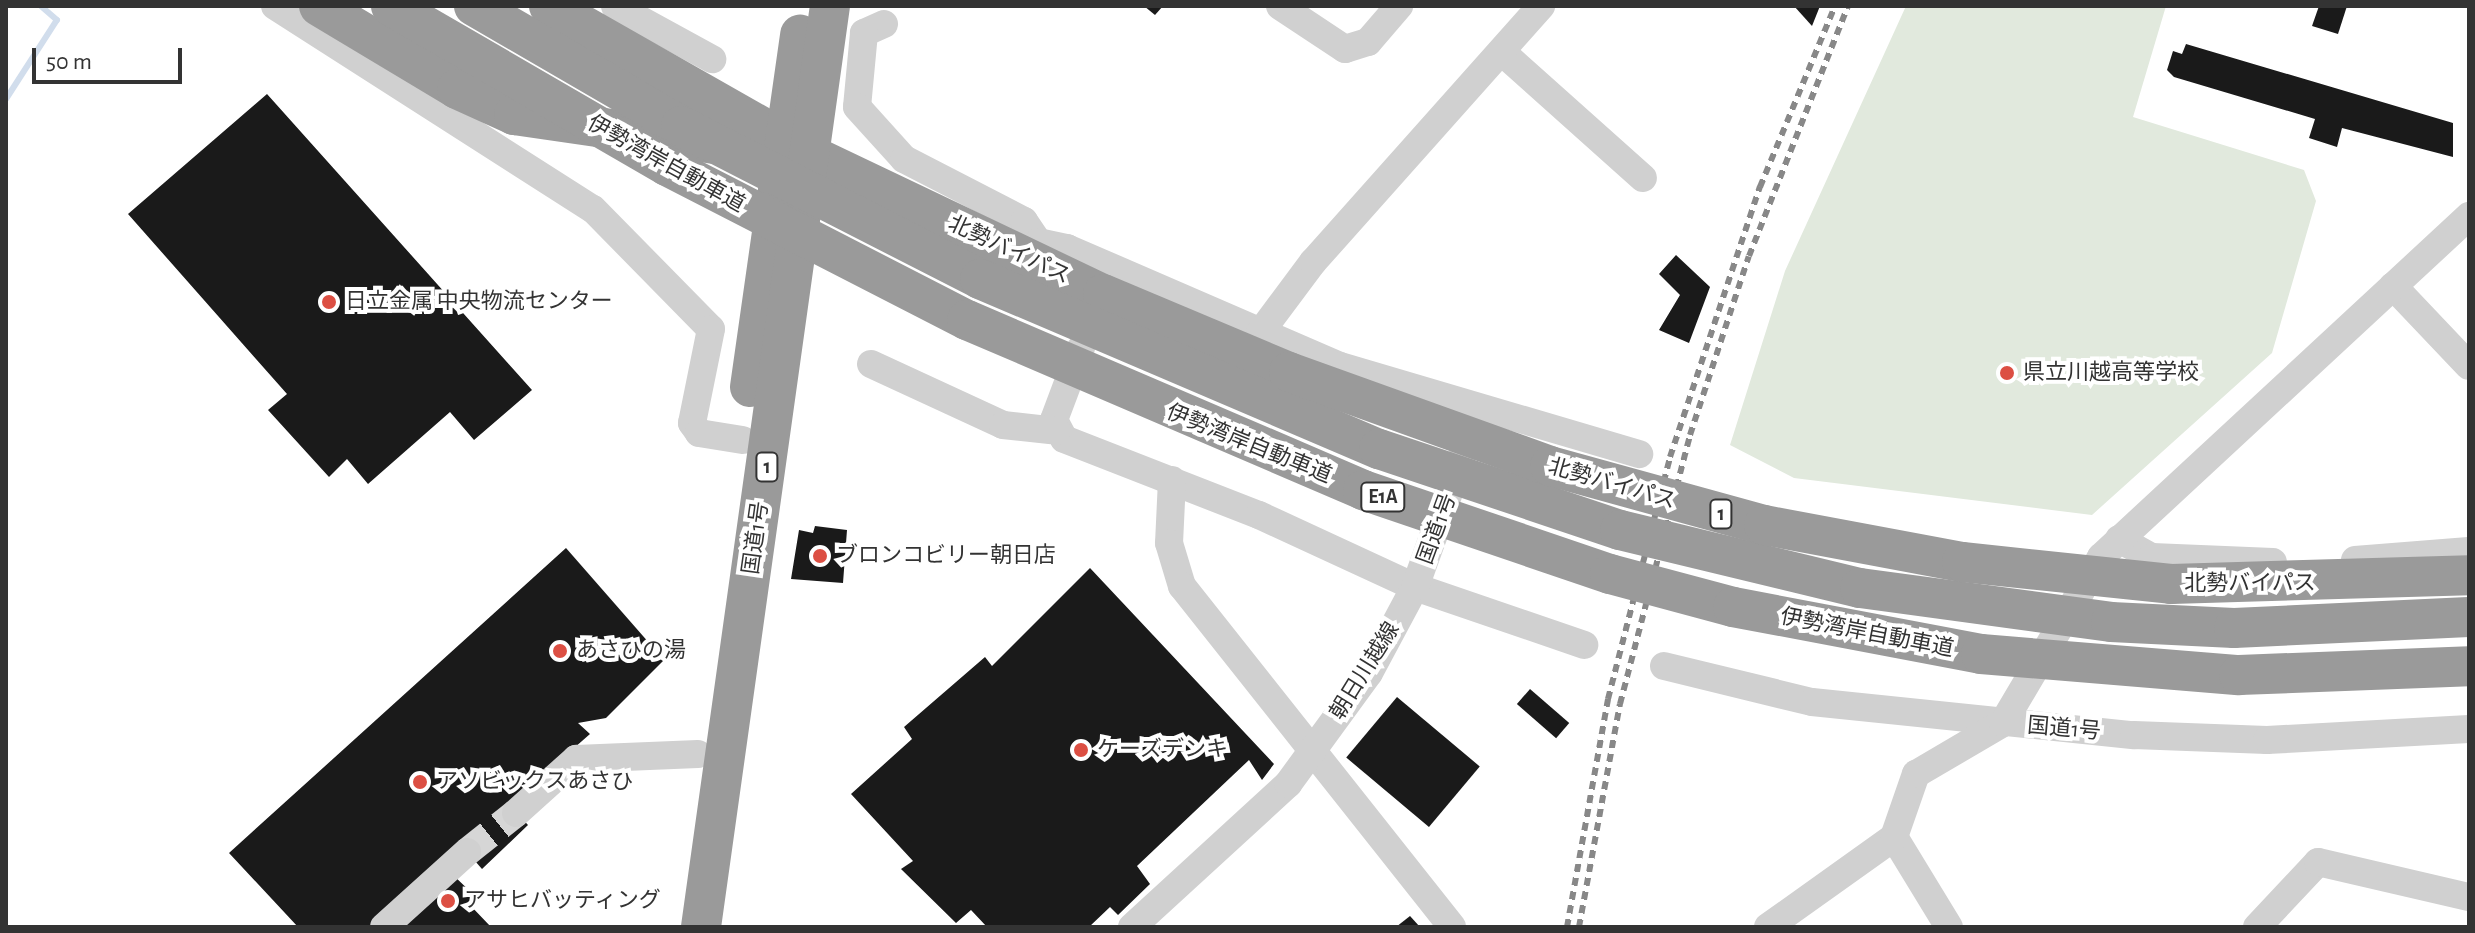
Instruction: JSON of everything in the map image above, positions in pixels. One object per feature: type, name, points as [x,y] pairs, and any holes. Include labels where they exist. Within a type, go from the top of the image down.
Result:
[{"type":"highway","name":"北勢バイパス","points":[[319,6],[457,89],[505,129],[792,149]]},
{"type":"highway","name":"伊勢湾岸自動車道","points":[[391,6],[667,166],[967,320],[1337,480],[1610,574],[1855,633],[1997,656],[2239,675],[2469,666]]},
{"type":"highway","name":"伊勢湾岸自動車道","points":[[474,6],[681,126],[1008,292],[1379,449],[1620,530],[1860,588],[2111,622],[2234,628],[2469,617]]},
{"type":"highway","name":"国道1号","points":[[701,927],[792,149],[795,63],[804,6]]},
{"type":"highway","name":"国道1号","points":[[683,927],[698,754],[742,440],[792,149],[830,6]]},
{"type":"highway","name":"北勢バイパス","points":[[584,10],[715,101],[792,149],[1031,250],[1103,294],[1289,372],[1550,466],[1764,525],[1962,562],[2171,584],[2469,575]]},
{"type":"highway","points":[[715,101],[757,99],[795,63]]},
{"type":"street","name":"1","points":[[275,6],[505,129]]},
{"type":"street","points":[[1280,6],[1345,49],[1368,42],[1399,6]]},
{"type":"street","points":[[1260,333],[1313,262],[1541,6]]},
{"type":"street","points":[[584,10],[712,59]]},
{"type":"street","points":[[884,24],[864,33],[857,107],[904,159],[1024,221],[1031,250]]},
{"type":"street","points":[[1502,52],[1643,178]]},
{"type":"street","points":[[505,129],[593,209],[711,329],[692,423],[699,433],[742,440]]},
{"type":"street","points":[[1768,927],[1894,837],[1916,774],[1958,743],[2003,723],[2110,548],[2469,216]]},
{"type":"street","name":"1","points":[[1031,250],[1067,248],[1260,333],[1478,409],[1639,454]]},
{"type":"street","points":[[2393,286],[2469,366]]},
{"type":"street","points":[[1057,431],[1057,409],[1103,294]]},
{"type":"street","name":"国道1号","points":[[871,364],[1003,425],[1057,431],[1415,587],[1478,409]]},
{"type":"street","points":[[1172,480],[1169,543],[1182,586],[1452,927]]},
{"type":"street","points":[[2110,548],[2152,557],[2237,562],[2469,551]]},
{"type":"street","points":[[1415,587],[1584,645]]},
{"type":"street","name":"朝日川越線","points":[[1132,927],[1288,784],[1369,673],[1415,587]]},
{"type":"street","name":"国道1号","points":[[1664,666],[1812,702],[2003,723],[2267,740],[2469,729]]},
{"type":"street","points":[[516,813],[576,759],[698,754]]},
{"type":"street","points":[[1894,837],[1949,927]]},
{"type":"street","points":[[384,927],[467,852]]},
{"type":"street","points":[[2257,927],[2318,862],[2469,897]]},
{"type":"shaded area","name":"県立川越高等学校","points":[[1906,6],[2166,6],[2133,117],[2304,170],[2316,201],[2272,353],[2092,515],[1794,478],[1730,445],[1785,271]]},
{"type":"building","points":[[1144,6],[1163,6],[1155,15]]},
{"type":"building","points":[[1794,6],[1820,6],[1812,26]]},
{"type":"building","points":[[2319,6],[2347,6],[2338,34],[2312,26]]},
{"type":"building","points":[[2186,44],[2453,123],[2453,157],[2342,128],[2337,147],[2309,138],[2315,119],[2174,77],[2167,70],[2173,51],[2182,54]]},
{"type":"building","name":"日立金属 中央物流センター","points":[[267,94],[532,390],[474,440],[450,412],[368,484],[347,459],[329,477],[268,410],[287,394],[128,214]]},
{"type":"building","points":[[1676,255],[1710,287],[1689,343],[1659,330],[1680,295],[1659,274]]},
{"type":"building","name":"ブロンコビリー朝日店","points":[[815,526],[847,530],[843,583],[791,579],[799,530],[813,533]]},
{"type":"building","name":"アソビックスあさひ","points":[[566,548],[664,660],[606,718],[578,723],[590,734],[509,805],[528,825],[482,869],[461,845],[371,927],[298,927],[229,853]]},
{"type":"building","name":"ケーズデンキ","points":[[1090,568],[1274,764],[1262,780],[1249,760],[1137,866],[1150,884],[1118,915],[1110,907],[1089,927],[987,927],[971,910],[956,923],[901,869],[913,861],[851,794],[912,739],[904,727],[985,657],[992,666]]},
{"type":"building","points":[[1530,689],[1569,723],[1556,738],[1517,704]]},
{"type":"building","points":[[1397,697],[1480,766],[1429,827],[1346,758]]},
{"type":"building","name":"アサヒバッティング","points":[[451,873],[476,897],[469,904],[491,927],[395,927]]},
{"type":"building","points":[[1410,916],[1420,927],[1396,927]]},
{"type":"waterway","points":[[6,99],[57,20],[41,6]]},
{"type":"tunnel","points":[[467,852],[516,813]]},
{"type":"railway","points":[[1567,927],[1608,699],[1670,457],[1760,187],[1835,6]]},
{"type":"railway","points":[[1579,927],[1620,704],[1690,435],[1749,256],[1848,6]]},
{"type":"place","name":"日立金属 中央物流センター","points":[[329,302]]},
{"type":"place","name":"県立川越高等学校","points":[[2007,373]]},
{"type":"place","name":"ブロンコビリー朝日店","points":[[820,556]]},
{"type":"place","name":"あさひの湯","points":[[560,651]]},
{"type":"place","name":"ケーズデンキ","points":[[1081,750]]},
{"type":"place","name":"アソビックスあさひ","points":[[420,782]]},
{"type":"place","name":"アサヒバッティング","points":[[448,901]]}]
